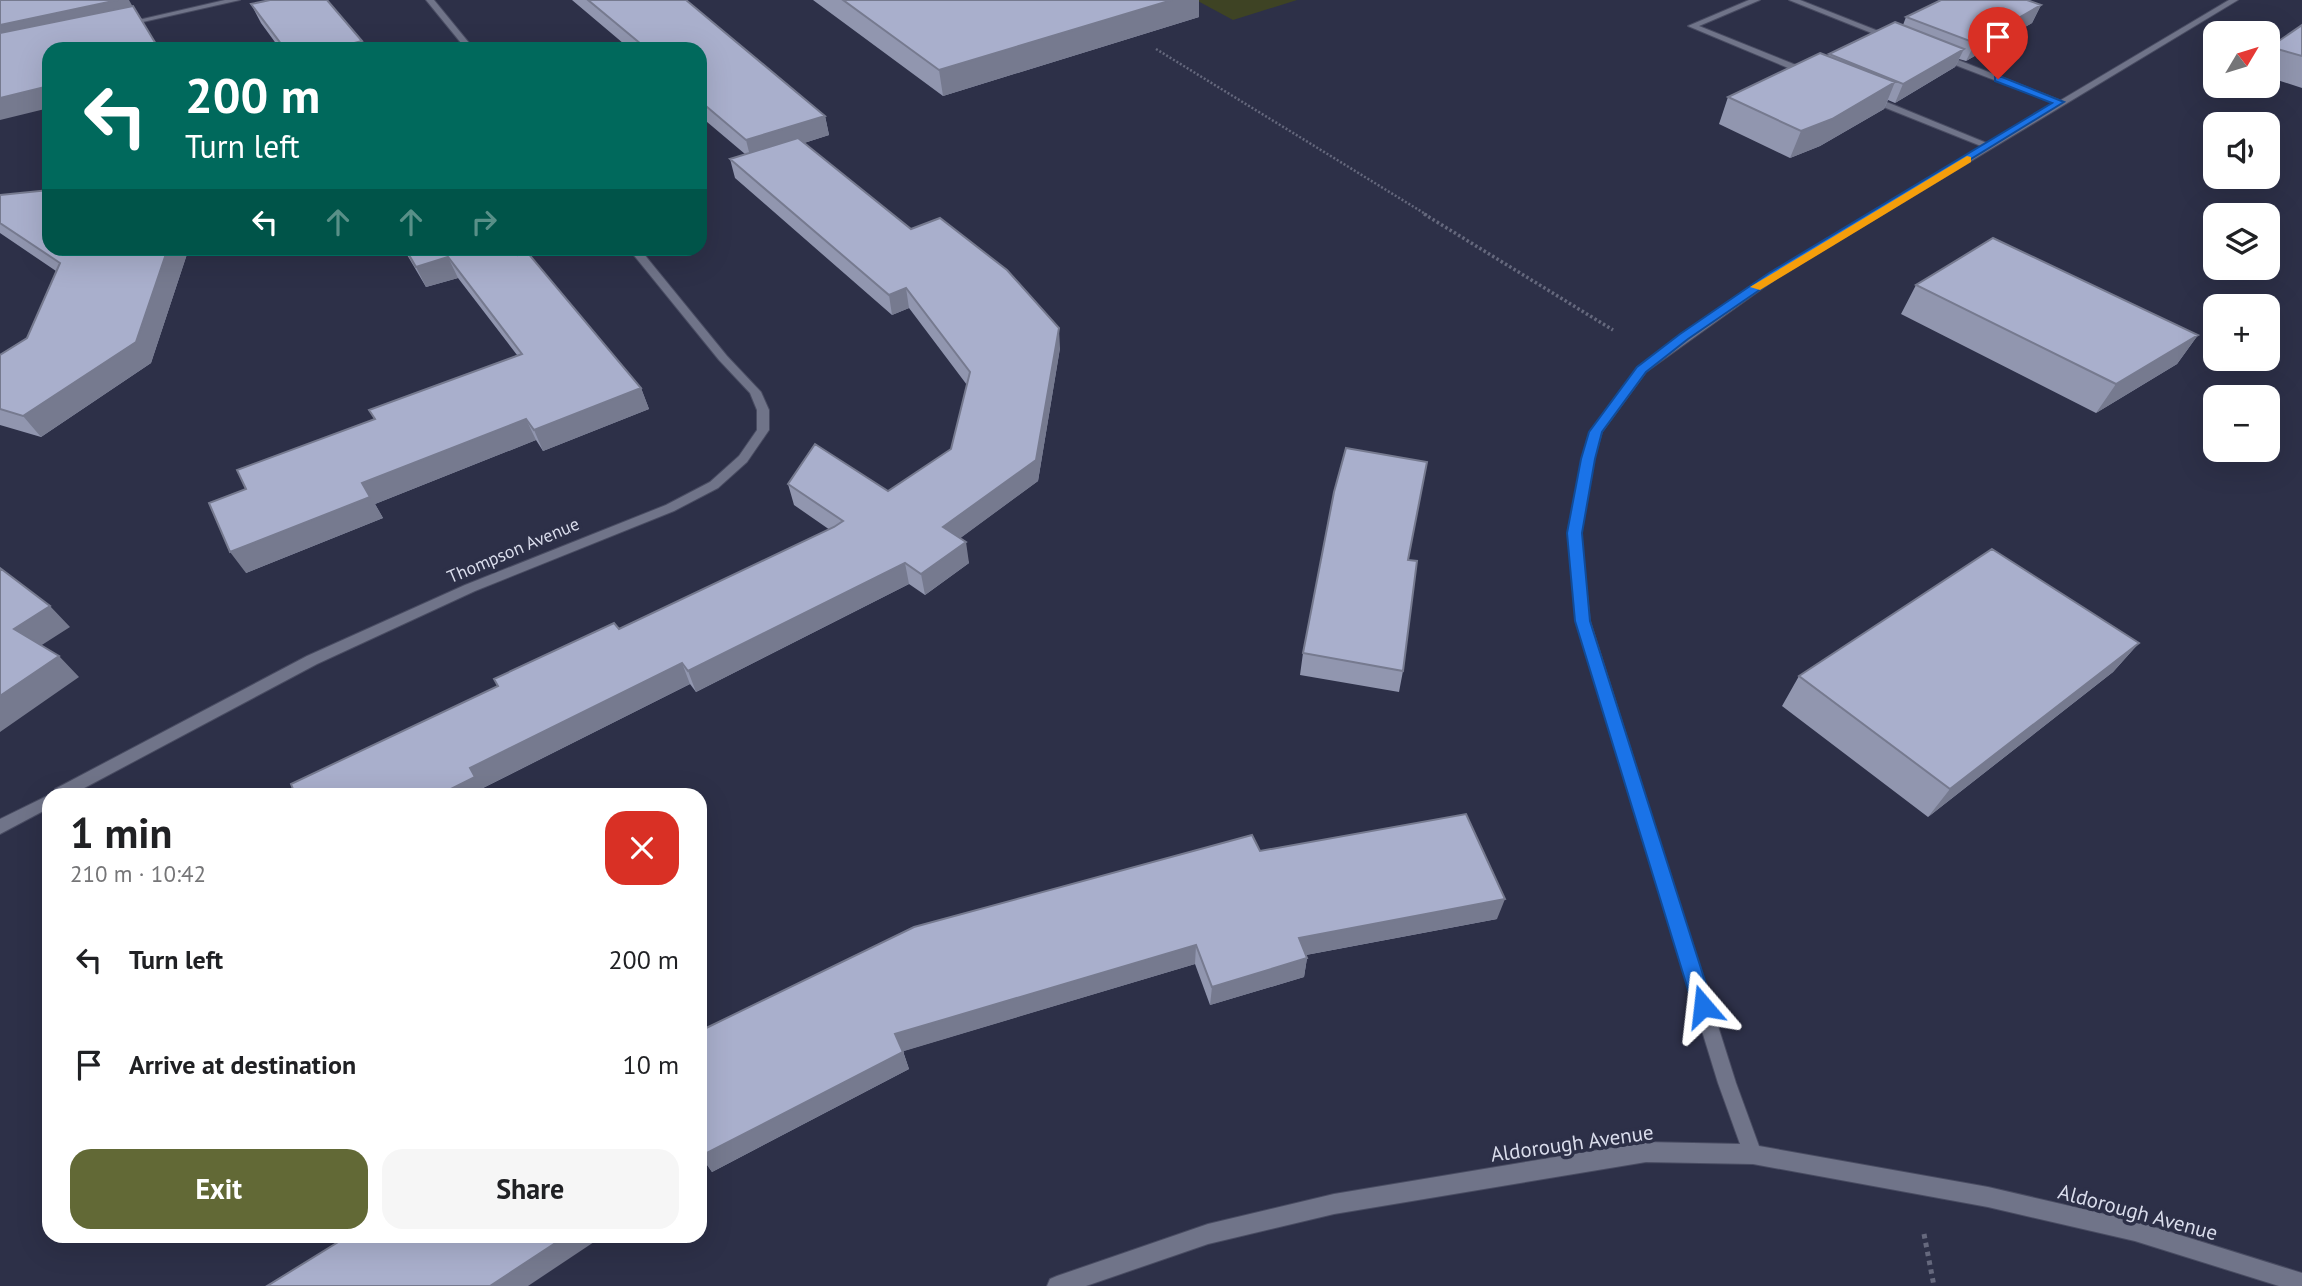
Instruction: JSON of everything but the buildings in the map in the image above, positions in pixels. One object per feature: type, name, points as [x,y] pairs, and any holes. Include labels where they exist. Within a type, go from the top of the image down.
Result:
[{"type":"street","points":[[118,26],[236,0]]},
{"type":"street","points":[[430,0],[464,42]]},
{"type":"street","points":[[1756,0],[1692,26],[1821,78]]},
{"type":"street","points":[[1793,0],[1896,39]]},
{"type":"street","points":[[1753,1154],[1727,1083],[1583,621],[1574,533],[1596,432],[1642,369],[1773,275],[2234,0]]},
{"type":"street","points":[[1934,54],[2060,102]]},
{"type":"street","points":[[1860,94],[1989,146]]},
{"type":"street","name":"Thompson Avenue","points":[[72,788],[312,660],[470,588],[670,508],[714,485],[743,459],[762,430],[763,410],[755,391],[723,358],[640,256]]},
{"type":"street","points":[[0,827],[42,805]]},
{"type":"street","name":"Aldorough Avenue","points":[[1056,1286],[1208,1234],[1334,1204],[1646,1152],[1753,1154],[1988,1197],[2121,1228],[2302,1283]]},
{"type":"path","points":[[1156,49],[1614,330]]},
{"type":"green space","points":[[1196,0],[1297,0],[1233,20]]},
{"type":"slow traffic","points":[[1756,287],[1967,159]]},
{"type":"route","points":[[1703,1006],[1583,621],[1574,533],[1596,432],[1642,369],[1684,337],[1773,275],[2060,102],[1998,79]]}]
